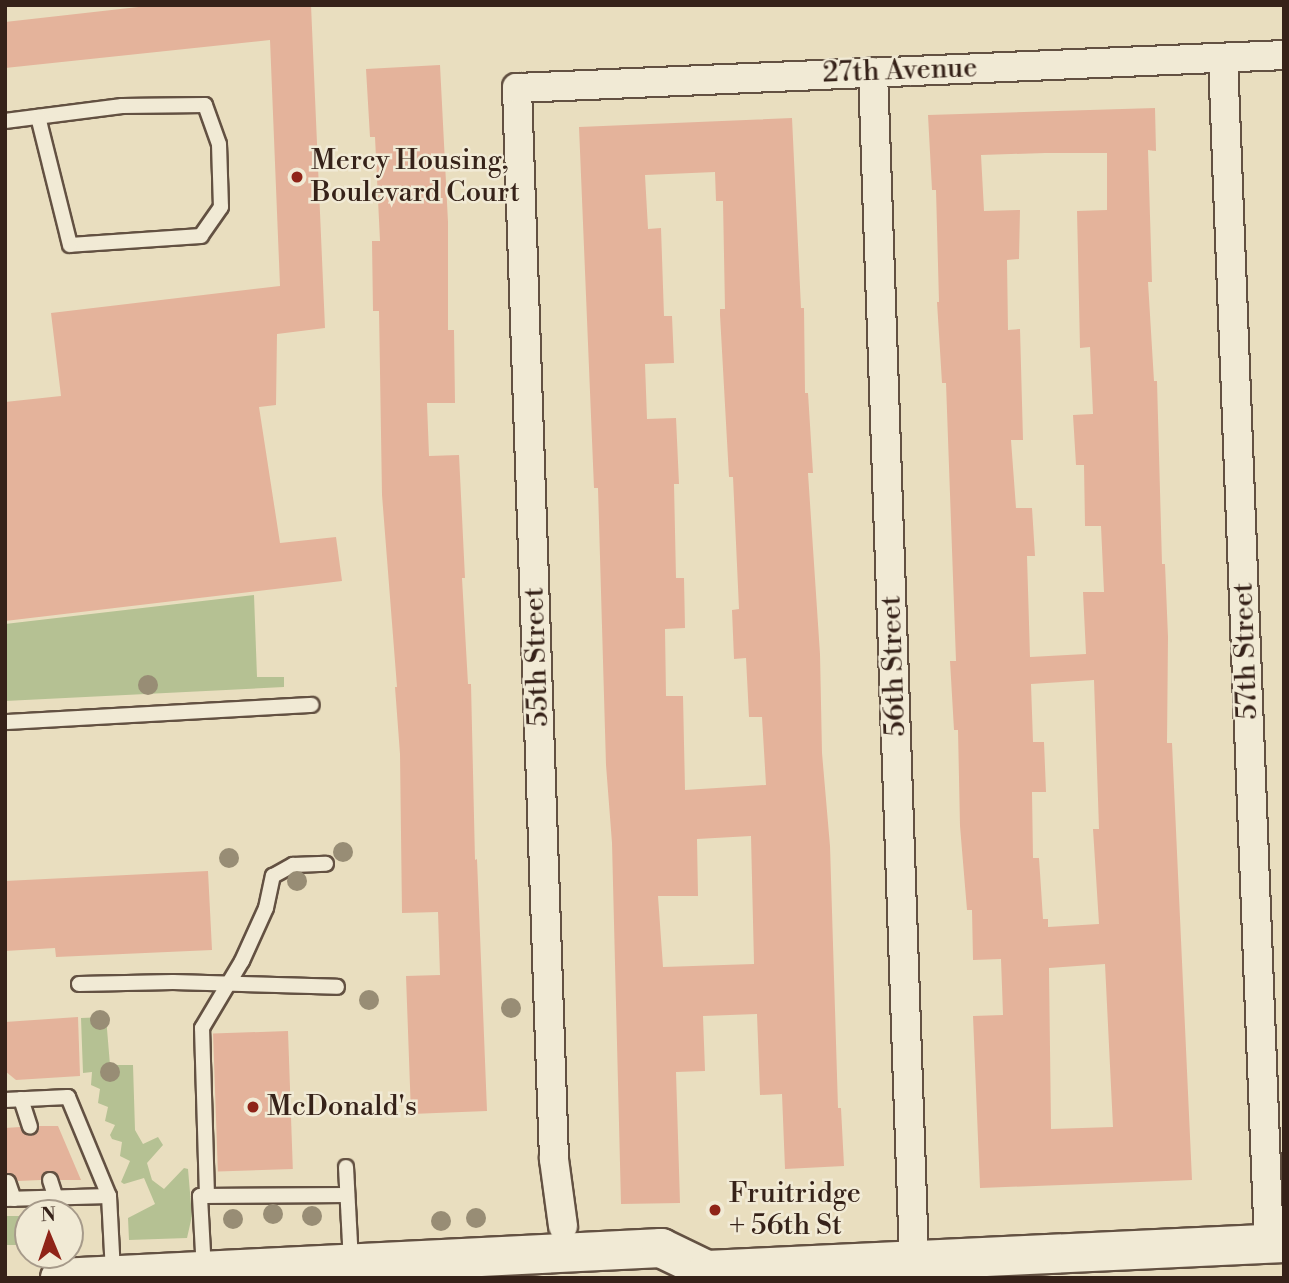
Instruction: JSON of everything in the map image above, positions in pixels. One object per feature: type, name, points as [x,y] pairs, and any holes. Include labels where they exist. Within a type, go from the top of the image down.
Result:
[{"type":"main road","points":[[60,1278],[661,1248],[702,1274],[829,1272],[914,1260],[1276,1244]]},
{"type":"street","name":"27th Avenue","points":[[517,88],[1284,55]]},
{"type":"street","name":"57th Street","points":[[1223,58],[1276,1244]]},
{"type":"street","name":"56th Street","points":[[873,72],[914,1260]]},
{"type":"street","name":"55th Street","points":[[517,88],[554,1159],[563,1226]]},
{"type":"lane","points":[[5,121],[122,106],[205,105],[219,144],[221,207],[201,236],[70,245],[38,117]]},
{"type":"lane","points":[[5,722],[312,705]]},
{"type":"lane","points":[[207,1196],[202,1028],[242,961],[266,908],[273,876],[293,865],[326,864]]},
{"type":"lane","points":[[79,984],[337,987]]},
{"type":"lane","points":[[5,1100],[68,1097],[109,1196],[114,1245],[113,1276]]},
{"type":"lane","points":[[21,1099],[30,1127]]},
{"type":"lane","points":[[346,1167],[351,1264]]},
{"type":"lane","points":[[50,1180],[56,1198]]},
{"type":"lane","points":[[8,1182],[10,1199],[109,1196]]},
{"type":"lane","points":[[204,1272],[200,1196],[347,1195]]},
{"type":"green space","points":[[254,595],[257,677],[284,677],[284,687],[5,701],[5,624]]},
{"type":"green space","points":[[106,1017],[110,1065],[133,1065],[135,1130],[143,1144],[158,1137],[163,1145],[147,1163],[152,1180],[164,1189],[184,1168],[188,1169],[192,1216],[187,1238],[129,1240],[128,1218],[155,1204],[144,1178],[124,1184],[121,1182],[130,1161],[120,1156],[122,1142],[112,1139],[110,1135],[115,1125],[105,1121],[108,1107],[98,1103],[100,1089],[91,1085],[92,1072],[83,1073],[81,1018]]},
{"type":"green space","points":[[5,1216],[14,1216],[14,1245],[5,1245]]},
{"type":"building","points":[[156,5],[311,5],[325,328],[277,334],[276,405],[259,407],[280,543],[336,537],[342,581],[5,621],[5,402],[61,396],[51,313],[280,286],[270,40],[5,68],[5,22]]},
{"type":"building","points":[[440,65],[448,222],[448,330],[454,330],[455,403],[427,403],[429,456],[459,455],[465,578],[462,578],[468,684],[471,684],[475,860],[477,859],[487,1111],[411,1114],[406,976],[440,975],[438,912],[402,913],[400,754],[382,495],[379,311],[373,311],[372,241],[380,241],[375,137],[370,137],[366,69]]},
{"type":"building","points":[[1155,108],[1156,151],[1148,150],[1152,282],[1148,282],[1154,381],[1157,381],[1162,564],[1165,564],[1168,637],[1167,743],[1172,743],[1192,1180],[980,1188],[973,1016],[1003,1015],[1001,959],[973,960],[972,910],[967,910],[960,826],[958,730],[954,730],[950,661],[956,661],[946,383],[942,383],[937,302],[936,190],[932,190],[928,115]],"holes":[[[1107,153],[1107,210],[1077,211],[1080,348],[1090,347],[1093,414],[1073,415],[1076,465],[1084,465],[1085,526],[1101,526],[1104,592],[1083,592],[1086,654],[1030,657],[1027,556],[1035,556],[1032,508],[1016,508],[1011,440],[1023,440],[1020,329],[1008,330],[1007,260],[1019,259],[1020,210],[984,211],[981,155]],[[1094,680],[1099,829],[1093,829],[1099,924],[1048,927],[1048,919],[1043,919],[1039,858],[1033,858],[1032,792],[1046,792],[1044,742],[1033,742],[1031,684]],[[1105,964],[1113,1127],[1051,1129],[1049,968]]]},
{"type":"building","points":[[792,118],[801,308],[804,308],[805,393],[808,393],[813,473],[808,473],[820,654],[822,753],[830,846],[838,1108],[841,1108],[844,1166],[785,1169],[782,1094],[760,1095],[757,1014],[703,1016],[705,1071],[676,1072],[680,1203],[621,1204],[612,843],[606,765],[598,488],[594,488],[579,127]],"holes":[[[715,172],[716,201],[723,201],[725,309],[720,309],[720,315],[729,477],[733,477],[739,609],[732,610],[734,659],[746,658],[749,717],[762,717],[766,785],[685,790],[683,696],[666,696],[665,629],[685,628],[684,578],[676,578],[674,484],[679,484],[676,418],[647,419],[645,364],[674,363],[672,316],[664,316],[661,228],[648,229],[645,175]],[[751,836],[754,964],[663,967],[658,896],[698,896],[697,839]]]},
{"type":"building","points":[[208,871],[212,950],[56,957],[55,948],[5,951],[5,881]]},
{"type":"building","points":[[78,1017],[80,1076],[16,1080],[5,1071],[5,1022]]},
{"type":"building","points":[[288,1031],[293,1169],[218,1172],[213,1034]]},
{"type":"building","points":[[39,1126],[58,1126],[81,1180],[60,1180],[51,1171],[43,1173],[41,1180],[18,1181],[14,1174],[5,1173],[5,1128],[20,1127],[29,1136],[37,1134]]},
{"type":"place","name":"Mercy Housing, Boulevard Court","points":[[297,177]]},
{"type":"place","name":"McDonald's","points":[[253,1107]]},
{"type":"place","name":"Fruitridge + 56th St","points":[[715,1210]]}]
